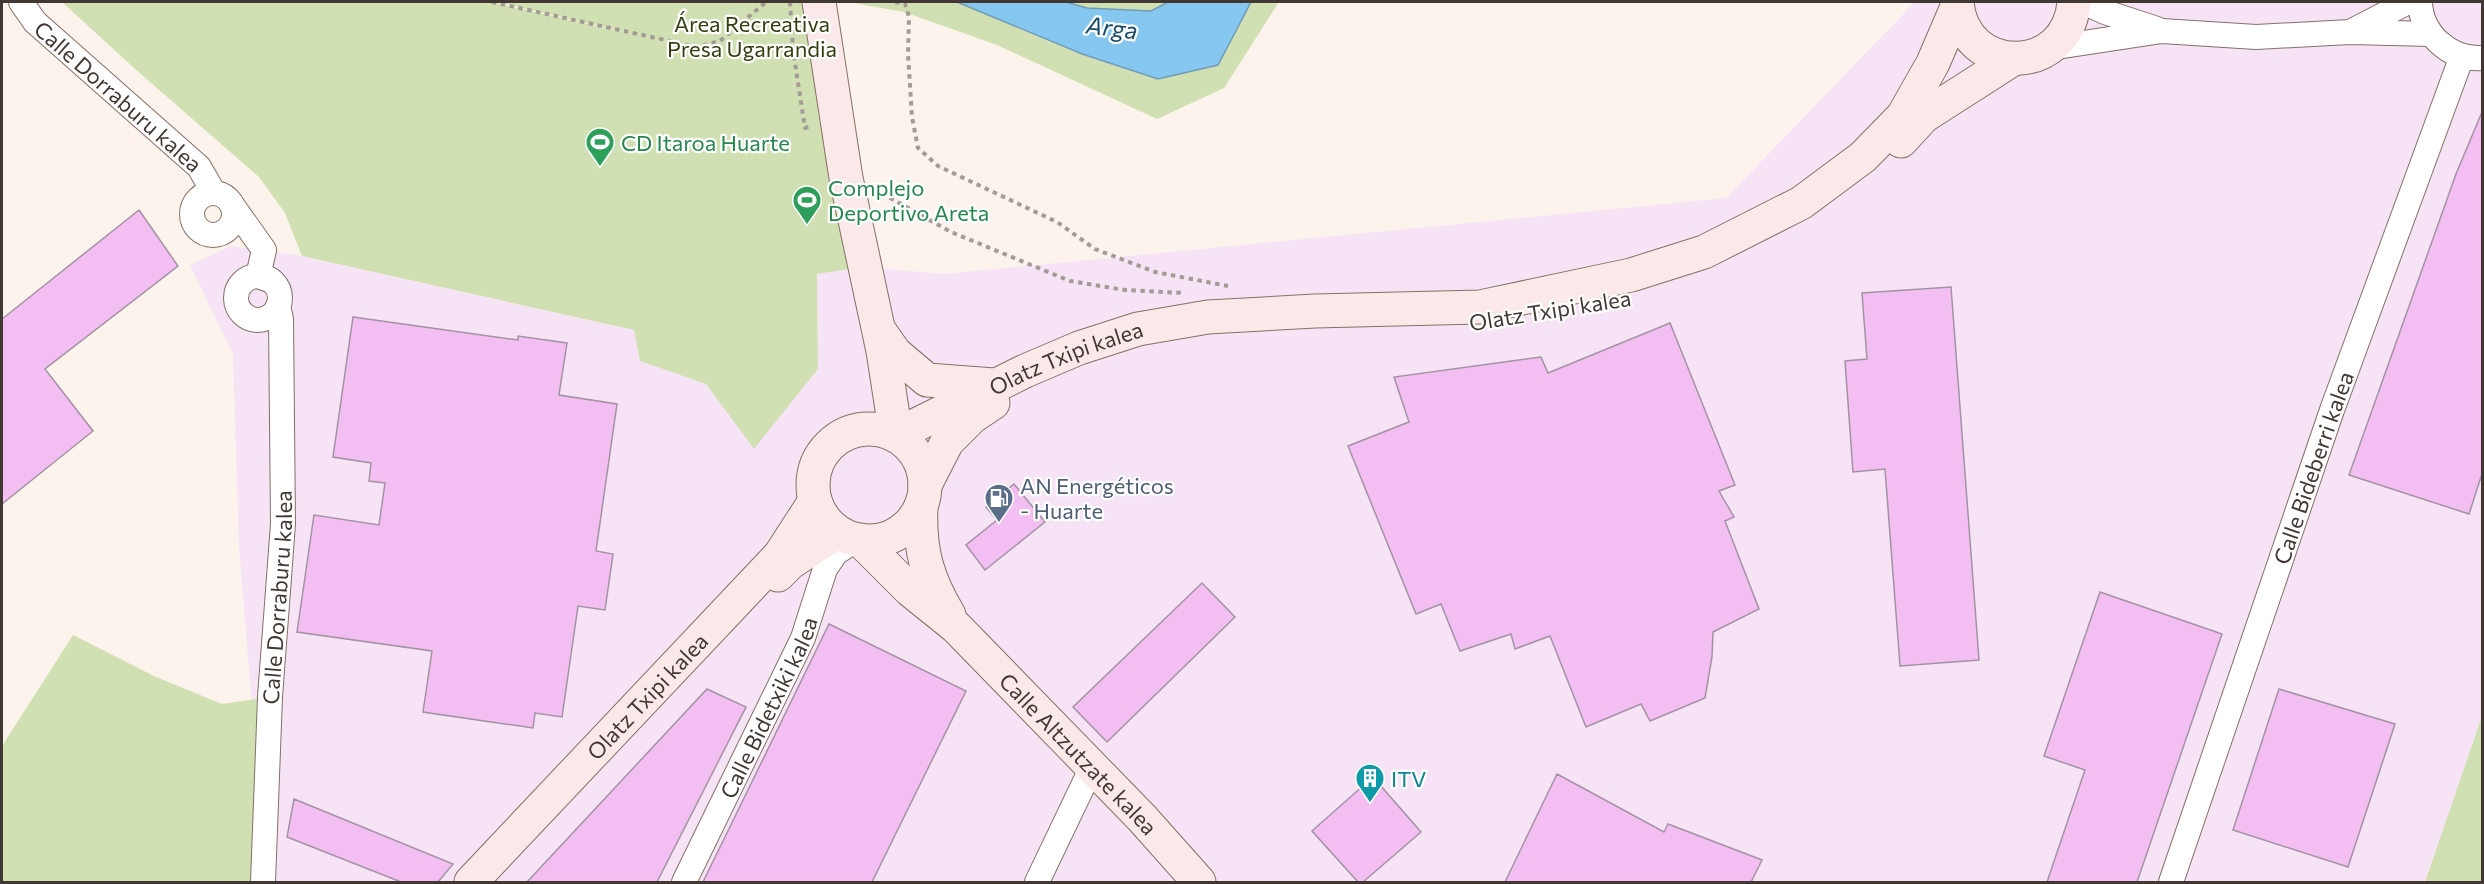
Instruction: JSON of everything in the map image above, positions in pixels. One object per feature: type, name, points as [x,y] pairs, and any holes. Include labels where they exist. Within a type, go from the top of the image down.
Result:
[{"type":"street","name":"Calle Dorraburu kalea","points":[[21,2],[35,22],[199,167],[264,250],[266,279]]},
{"type":"street","points":[[819,2],[846,178],[880,340],[896,435]]},
{"type":"street","points":[[2050,48],[2069,26],[2074,2]]},
{"type":"street","points":[[2083,2],[2105,12],[2162,31]]},
{"type":"street","points":[[2350,32],[2408,2]]},
{"type":"street","points":[[2420,2],[2424,22],[2431,34]]},
{"type":"street","points":[[1957,4],[1961,23],[1970,38],[1982,49],[1997,56],[2013,59],[2026,58],[2050,48],[2162,31],[2256,37],[2350,32],[2431,34]]},
{"type":"street","name":"Olatz Txipi kalea","points":[[896,435],[996,385],[1079,348],[1138,329],[1208,316],[1480,307],[1631,275],[1704,252],[1801,203],[1863,157],[1903,116],[1933,63],[1957,4]]},
{"type":"street","name":"Calle Bideberri kalea","points":[[2172,882],[2332,410],[2472,57],[2445,48],[2431,34]]},
{"type":"street","name":"Olatz Txipi kalea","points":[[923,496],[947,442],[972,417],[1017,388],[1053,371],[1135,344],[1218,328],[1320,325],[1480,325],[1633,298],[1727,257],[1786,227],[1877,167],[1924,116],[2013,59]]},
{"type":"street","points":[[266,279],[280,294],[270,313],[248,318],[242,313],[236,300],[239,286],[244,281],[266,279]]},
{"type":"street","name":"Calle Dorraburu kalea","points":[[263,882],[272,655],[283,524],[280,342],[270,313]]},
{"type":"street","points":[[880,340],[927,380],[996,385]]},
{"type":"street","points":[[855,430],[869,407],[878,378],[880,340]]},
{"type":"street","points":[[879,429],[896,435],[918,456],[923,470],[921,547],[925,565],[937,595],[956,627],[910,590],[851,537],[823,518],[815,501],[812,482],[816,463],[827,447],[842,435],[855,430],[879,429]]},
{"type":"street","points":[[851,537],[881,540],[894,536],[906,527],[923,496]]},
{"type":"street","name":"Olatz Txipi kalea","points":[[471,882],[780,555],[815,501]]},
{"type":"street","name":"Olatz Txipi kalea","points":[[494,882],[789,563],[851,537]]},
{"type":"street","name":"Calle Bidetxiki kalea","points":[[684,882],[803,638],[825,568],[851,537]]},
{"type":"street","name":"Calle Altzutzate kalea","points":[[956,627],[1143,819],[1199,882]]},
{"type":"street","points":[[1037,882],[1092,767]]},
{"type":"street","name":"Calle Dorraburu kalea","points":[[264,853],[270,882]]},
{"type":"path","points":[[492,2],[697,46],[720,41],[766,2]]},
{"type":"path","points":[[895,2],[905,4],[909,17],[908,54],[912,117],[918,148],[938,166],[1057,222],[1095,249],[1155,272],[1228,286]]},
{"type":"path","points":[[866,184],[951,232],[1070,281],[1125,290],[1187,293]]},
{"type":"shaded area","points":[[1912,2],[2482,2],[2482,716],[2425,882],[261,882],[264,853],[239,547],[233,354],[190,265],[231,246],[302,256],[634,330],[641,361],[706,384],[754,448],[818,369],[817,274],[864,267],[944,274],[1726,198],[1912,5]]},
{"type":"green space","name":"Área Recreativa Presa Ugarrandia","points":[[62,2],[492,2],[666,42],[497,2],[819,2],[864,267],[817,274],[818,369],[754,449],[706,384],[640,361],[634,330],[302,256],[285,213],[259,177]]},
{"type":"green space","points":[[847,2],[957,2],[1077,53],[1158,79],[1251,2],[1279,2],[1224,88],[1157,119],[997,45],[904,12]]},
{"type":"green space","points":[[1066,2],[1168,2],[1151,11],[1087,8]]},
{"type":"green space","points":[[73,635],[154,676],[222,704],[270,697],[263,882],[2,882],[2,746]]},
{"type":"green space","points":[[2482,716],[2482,882],[2425,882]]},
{"type":"water","name":"Arga","points":[[957,2],[1066,2],[1087,8],[1151,11],[1168,2],[1251,2],[1218,65],[1158,79],[1082,54]]},
{"type":"building","points":[[2482,112],[2482,474],[2469,514],[2349,475],[2456,174]]},
{"type":"building","points":[[139,210],[178,266],[45,369],[93,431],[2,504],[2,319]]},
{"type":"building","points":[[1951,287],[1979,660],[1900,666],[1885,469],[1853,472],[1845,361],[1867,359],[1862,293]]},
{"type":"building","points":[[353,317],[518,340],[518,336],[567,343],[559,395],[617,404],[596,551],[613,554],[605,610],[578,606],[562,717],[535,713],[533,728],[423,712],[432,651],[297,632],[314,515],[379,525],[385,483],[369,481],[371,463],[333,457]]},
{"type":"building","points":[[1670,323],[1735,485],[1719,491],[1734,517],[1725,521],[1759,609],[1713,632],[1712,657],[1705,698],[1650,721],[1641,704],[1586,727],[1550,636],[1515,649],[1511,634],[1460,651],[1441,604],[1416,614],[1348,446],[1409,422],[1394,377],[1541,357],[1548,373]]},
{"type":"building","points":[[1014,484],[1045,522],[985,570],[966,545],[997,520],[986,507]]},
{"type":"building","points":[[1202,583],[1235,617],[1107,742],[1073,707]]},
{"type":"building","points":[[2100,592],[2222,634],[2137,882],[2047,882],[2085,770],[2044,756]]},
{"type":"building","points":[[829,624],[966,691],[872,882],[703,882]]},
{"type":"building","points":[[707,689],[746,707],[657,882],[527,882]]},
{"type":"building","points":[[2279,689],[2395,724],[2348,867],[2233,830]]},
{"type":"building","points":[[1557,774],[1664,832],[1668,824],[1762,860],[1751,882],[1505,882]]},
{"type":"building","name":"ITV","points":[[1373,777],[1421,832],[1363,882],[1358,882],[1312,831]]},
{"type":"building","points":[[294,799],[453,864],[438,882],[401,882],[287,837]]},
{"type":"place","name":"CD Itaroa Huarte","points":[[600,168]]},
{"type":"place","name":"Complejo Deportivo Areta","points":[[807,226]]},
{"type":"place","name":"AN Energéticos - Huarte","points":[[999,524]]},
{"type":"place","name":"ITV","points":[[1370,804]]}]
